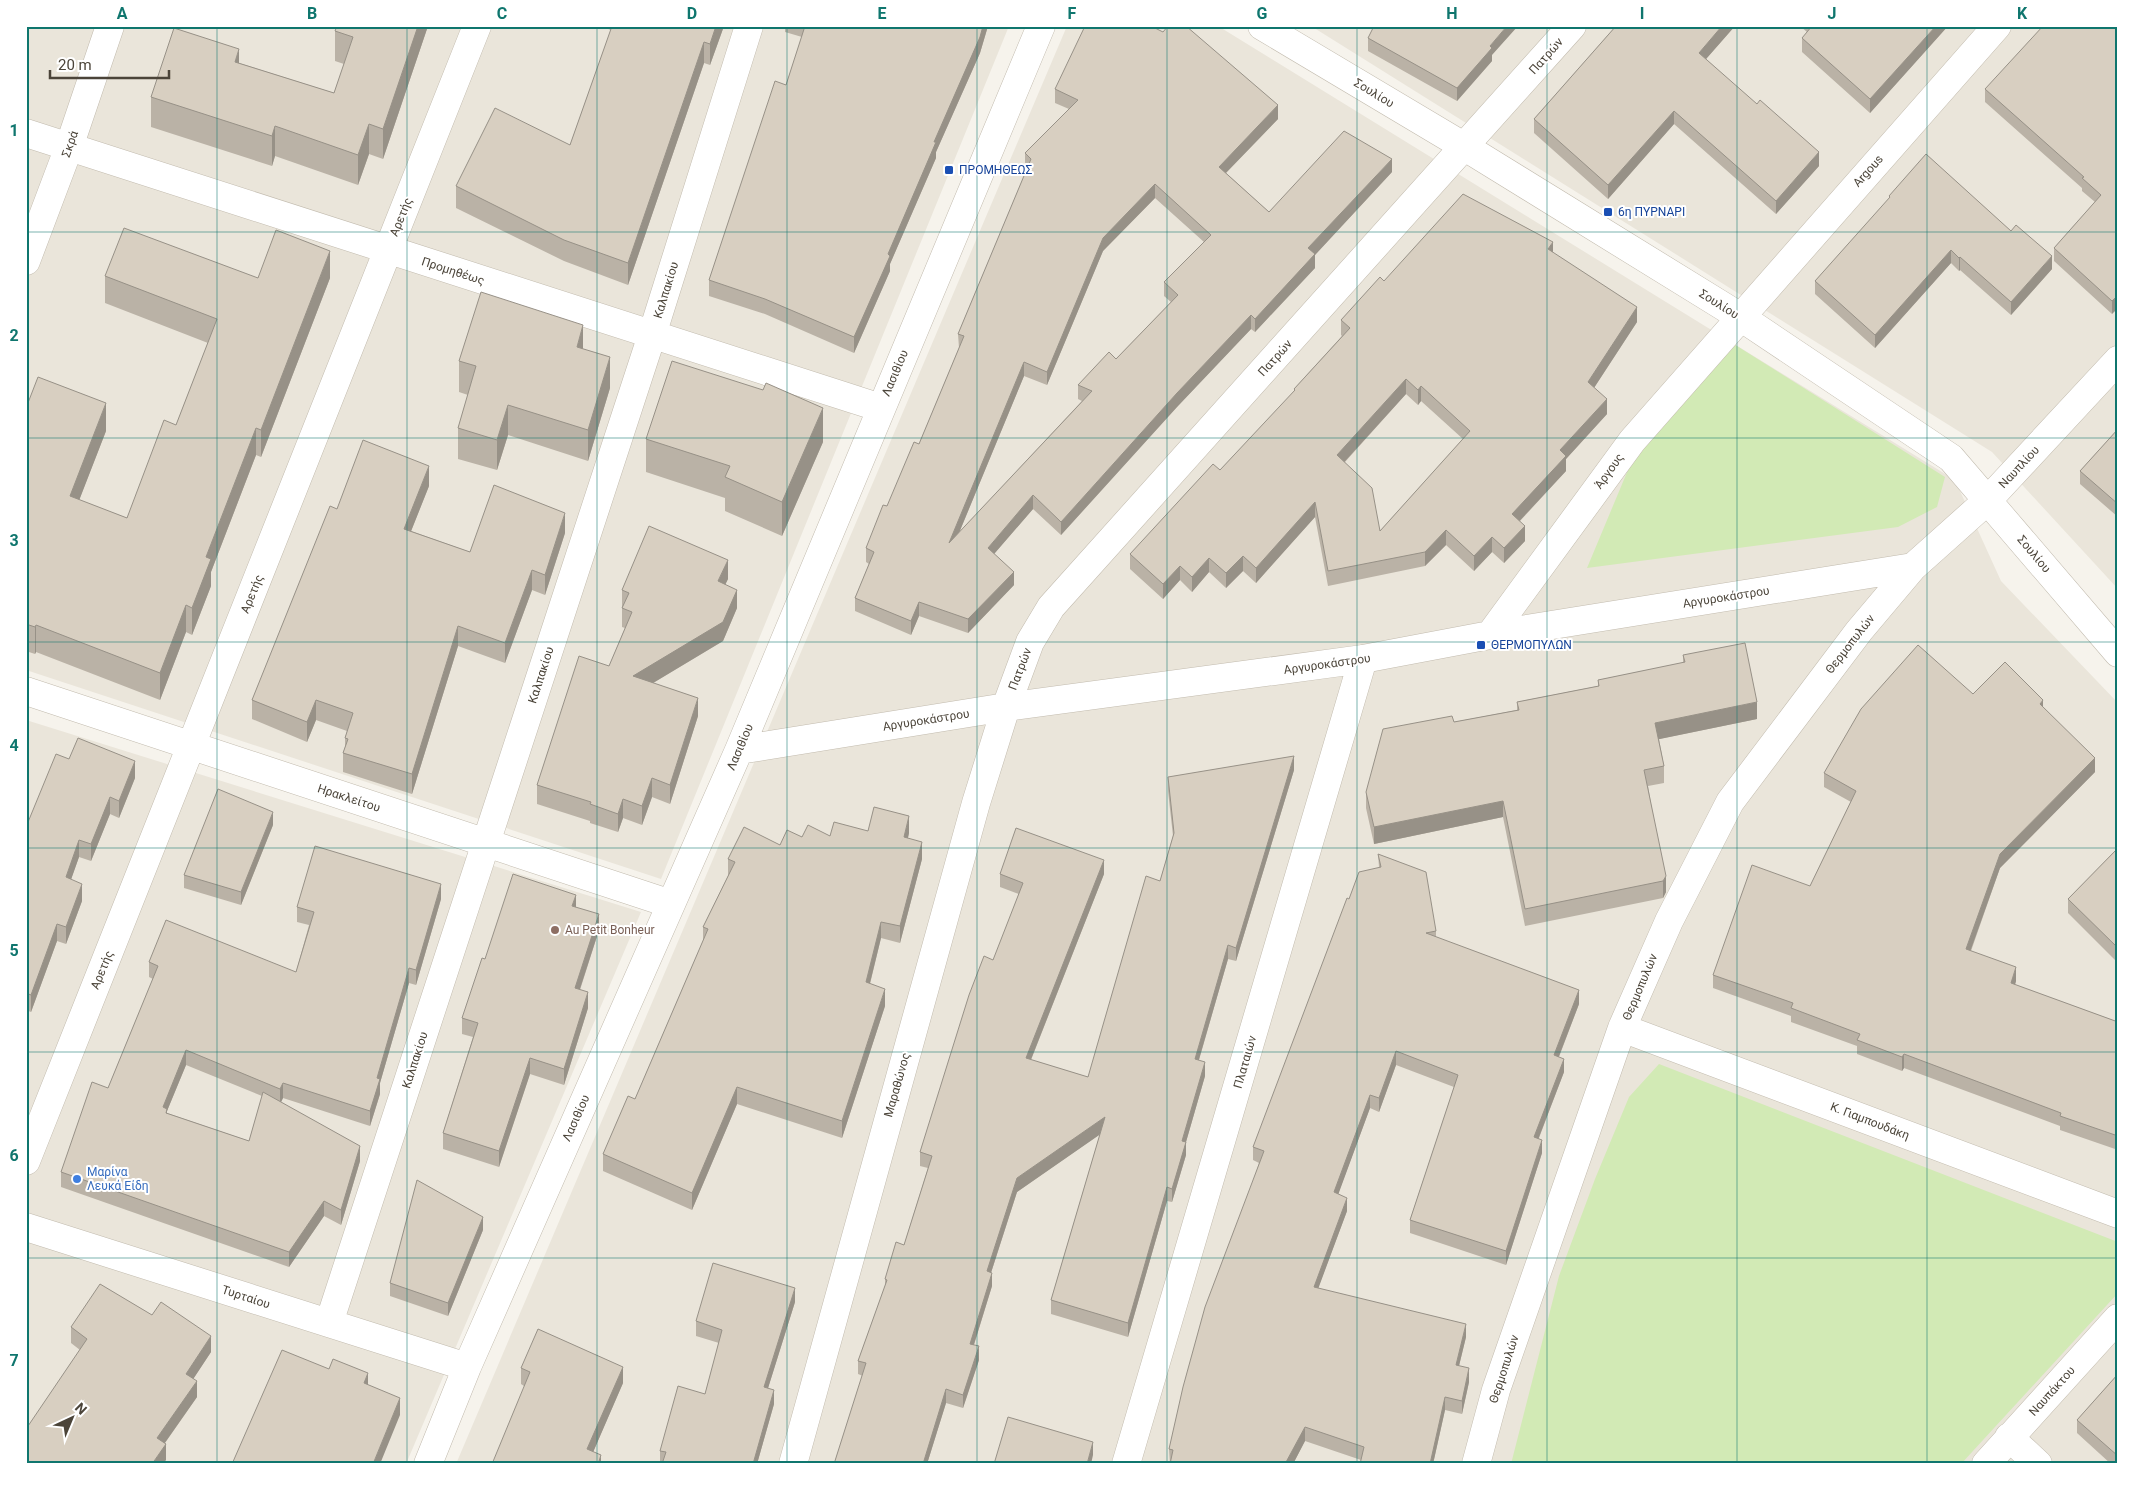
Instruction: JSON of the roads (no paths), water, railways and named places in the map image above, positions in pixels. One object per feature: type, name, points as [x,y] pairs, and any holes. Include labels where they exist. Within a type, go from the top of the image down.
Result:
[{"type":"street","name":"Σκρά","points":[[26,261],[69,147],[110,26]]},
{"type":"street","name":"Αρετής","points":[[26,1161],[477,26]]},
{"type":"street","name":"Καλπακίου","points":[[329,1323],[652,335],[749,26]]},
{"type":"street","name":"Λασιθίου","points":[[428,1464],[467,1367],[739,750],[1041,26]]},
{"type":"street","name":"Σουλίου","points":[[1262,26],[1465,147],[1739,316],[1951,458],[2118,653]]},
{"type":"street","name":"Πατρών","points":[[1006,706],[1030,642],[1051,607],[1572,26]]},
{"type":"street","name":"Argous","points":[[1739,316],[1997,26]]},
{"type":"street","name":"Προμηθέως","points":[[26,133],[881,408]]},
{"type":"street","name":"Άργους","points":[[1490,634],[1632,441],[1739,316]]},
{"type":"street","name":"Ναυπλίου","points":[[1913,566],[1988,500],[2118,360]]},
{"type":"street","name":"Αργυροκάστρου","points":[[739,750],[1006,706],[1363,659],[1490,634],[1913,566]]},
{"type":"street","name":"Θερμοπυλών","points":[[1476,1464],[1499,1381],[1622,1028],[1669,921],[1730,802],[1859,631],[1913,566]]},
{"type":"street","name":"Πλαταιών","points":[[1126,1464],[1363,659]]},
{"type":"street","name":"Ηρακλείτου","points":[[26,692],[671,904]]},
{"type":"street","name":"Μαραθώνος","points":[[792,1464],[974,812],[1006,706]]},
{"type":"street","name":"Κ. Γιαμπουδάκη","points":[[1622,1028],[2118,1214]]},
{"type":"street","name":"Τυρταίου","points":[[26,1227],[467,1367]]},
{"type":"street","name":"Ναυπάκτου","points":[[1986,1464],[2118,1318]]},
{"type":"street","points":[[2010,1437],[2038,1464]]},
{"type":"place","name":"ΠΡΟΜΗΘΕΩΣ","points":[[949,170]]},
{"type":"place","name":"6η ΠΥΡΝΑΡΙ","points":[[1608,212]]},
{"type":"place","name":"ΘΕΡΜΟΠΥΛΩΝ","points":[[1481,645]]},
{"type":"place","name":"Au Petit Bonheur","points":[[555,930]]},
{"type":"place","name":"Μαρίνα Λευκά Είδη","points":[[77,1179]]}]
